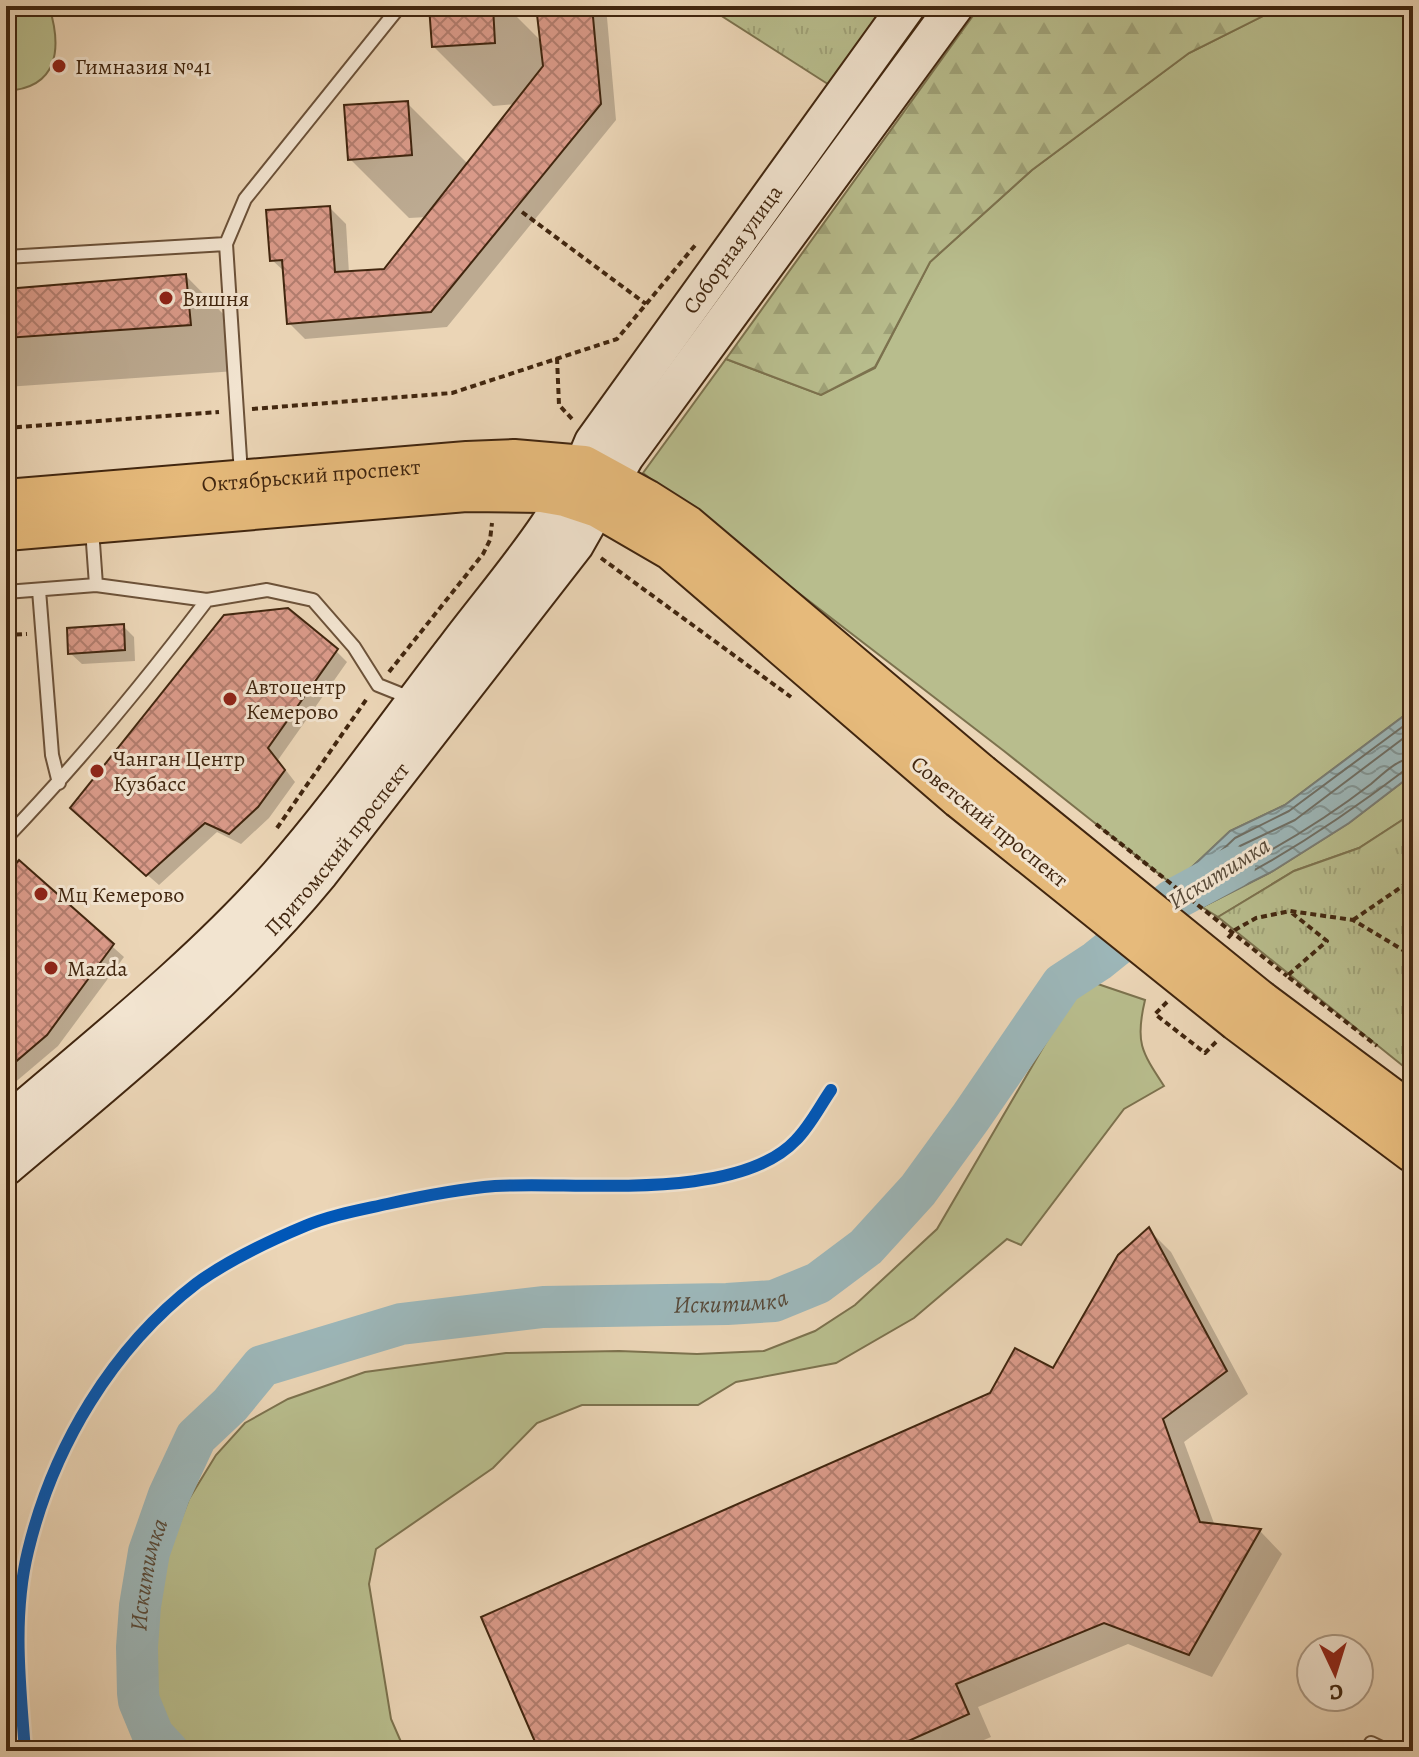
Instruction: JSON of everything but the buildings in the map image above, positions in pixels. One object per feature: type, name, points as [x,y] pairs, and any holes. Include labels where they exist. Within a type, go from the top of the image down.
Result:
[{"type":"main road","name":"Соборная улица","points":[[847,123],[907,6]]},
{"type":"main road","name":"Соборная улица","points":[[590,488],[593,442],[847,123],[955,6]]},
{"type":"main road","name":"Октябрьский проспект","points":[[6,500],[514,460],[590,488]]},
{"type":"main road","name":"Октябрьский проспект","points":[[6,530],[466,491],[542,492],[590,488]]},
{"type":"main road","name":"Притомский проспект","points":[[6,1124],[160,992],[258,898],[308,840],[543,534],[590,488]]},
{"type":"main road","name":"Притомский проспект","points":[[6,1167],[197,1003],[289,910],[575,545],[590,488]]},
{"type":"main road","name":"Советский проспект","points":[[590,488],[1252,1008],[1413,1152]]},
{"type":"main road","name":"Советский проспект","points":[[1252,1008],[1413,1115]]},
{"type":"lane","points":[[241,481],[226,244],[245,199],[400,6]]},
{"type":"lane","points":[[6,257],[226,244]]},
{"type":"lane","points":[[92,523],[96,585]]},
{"type":"lane","points":[[6,592],[96,585],[207,600],[267,590],[313,600],[354,647],[378,685],[415,700]]},
{"type":"lane","points":[[39,590],[52,755],[59,783]]},
{"type":"lane","points":[[6,838],[59,783],[140,688],[207,600]]},
{"type":"lane","points":[[1371,1743],[1388,1751]]},
{"type":"path","points":[[522,212],[646,304]]},
{"type":"path","points":[[6,428],[452,393],[617,339],[703,236]]},
{"type":"path","points":[[269,840],[357,711],[483,554],[490,540],[492,521]]},
{"type":"path","points":[[6,635],[29,634]]},
{"type":"path","points":[[1088,818],[1252,1008],[1388,1054]]},
{"type":"path","points":[[1353,920],[1413,879]]},
{"type":"path","points":[[1175,993],[1155,1014],[1205,1053],[1327,941],[1290,911]]},
{"type":"path","points":[[1225,941],[1235,930],[1256,918],[1290,911],[1353,920],[1413,956]]},
{"type":"green space","points":[[6,6],[49,6],[55,51],[46,74],[37,82],[6,91]]},
{"type":"green space","points":[[706,6],[891,6],[834,88]]},
{"type":"green space","points":[[980,6],[1283,6],[1189,53],[1032,170],[930,262],[875,367],[821,395],[726,359]]},
{"type":"green space","points":[[1283,6],[1413,6],[1413,709],[1285,805],[1230,831],[1173,885],[643,473],[726,359],[821,395],[875,368],[930,262],[1032,170],[1189,53]]},
{"type":"green space","points":[[1413,774],[1413,813],[1359,848],[1294,871],[1218,917],[1202,907],[1273,871],[1349,823]]},
{"type":"green space","points":[[1413,813],[1413,1074],[1218,917],[1294,871],[1359,848]]},
{"type":"green space","points":[[1083,979],[1145,1000],[1142,1046],[1164,1086],[1124,1109],[1021,1245],[1007,1239],[914,1318],[836,1363],[736,1382],[698,1405],[582,1405],[537,1423],[493,1468],[376,1549],[369,1584],[391,1719],[405,1751],[162,1751],[149,1707],[145,1645],[156,1583],[189,1499],[216,1455],[245,1423],[288,1399],[365,1372],[506,1353],[619,1351],[697,1354],[764,1351],[815,1331],[855,1305],[937,1229]]},
{"type":"water","points":[[1413,709],[1413,774],[1349,823],[1273,871],[1202,907],[1173,885],[1230,831],[1285,805]]},
{"type":"waterway","name":"Искитимка","points":[[168,1751],[153,1735],[138,1693],[140,1606],[149,1552],[169,1495],[196,1437],[230,1405],[262,1366],[401,1324],[543,1307],[774,1301],[818,1283],[866,1247],[918,1190],[1062,984],[1097,961],[1173,900],[1234,867]]},
{"type":"cycle path","points":[[25,1751],[19,1651],[20,1600],[28,1551],[39,1512],[53,1474],[90,1402],[138,1338],[197,1283],[222,1266],[305,1226],[414,1198],[495,1186],[654,1185],[735,1173],[769,1160],[796,1140],[831,1090]]},
{"type":"place","name":"Гимназия №41","points":[[59,66]]},
{"type":"place","name":"Вишня","points":[[166,298]]},
{"type":"place","name":"Автоцентр Кемерово","points":[[230,699]]},
{"type":"place","name":"Чанган Центр Кузбасс","points":[[97,771]]},
{"type":"place","name":"Мц Кемерово","points":[[41,894]]},
{"type":"place","name":"Mazda","points":[[51,968]]}]
